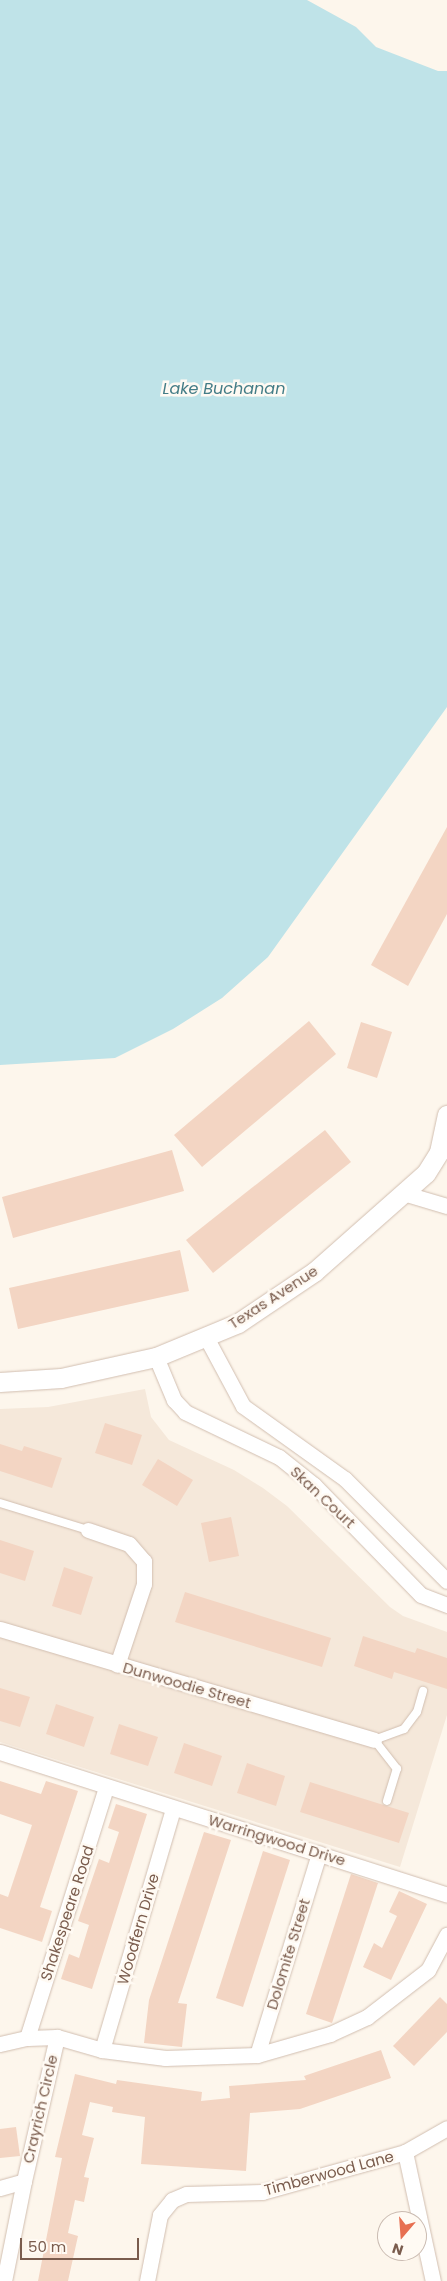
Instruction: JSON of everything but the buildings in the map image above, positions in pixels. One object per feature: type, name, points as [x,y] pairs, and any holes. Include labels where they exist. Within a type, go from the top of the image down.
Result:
[{"type":"street","name":"Texas Avenue","points":[[0,1382],[61,1378],[156,1357],[238,1323],[314,1272],[426,1173],[439,1152],[447,1115]]},
{"type":"street","points":[[403,1193],[447,1206]]},
{"type":"street","name":"Skan Court","points":[[206,1337],[243,1406],[345,1478],[447,1581]]},
{"type":"street","name":"Skan Court","points":[[156,1357],[174,1400],[185,1412],[279,1457],[314,1485],[421,1595],[447,1605]]},
{"type":"street","points":[[88,1530],[129,1544],[144,1562],[144,1584],[117,1665]]},
{"type":"street","name":"Dunwoodie Street","points":[[0,1629],[374,1740]]},
{"type":"street","name":"Warringwood Drive","points":[[0,1752],[106,1788],[319,1852],[447,1895]]},
{"type":"street","name":"Shakespeare Road","points":[[27,2038],[106,1788]]},
{"type":"street","name":"Woodfern Drive","points":[[102,2050],[173,1808]]},
{"type":"street","name":"Dolomite Street","points":[[257,2055],[319,1852]]},
{"type":"street","points":[[0,2044],[27,2038],[57,2037],[102,2050],[165,2058],[257,2055],[330,2034],[367,2017],[428,1970],[447,1935]]},
{"type":"street","name":"Crayrich Circle","points":[[4,2281],[24,2181],[57,2037]]},
{"type":"street","name":"Timberwood Lane","points":[[147,2281],[160,2215],[172,2200],[186,2194],[262,2192],[405,2152],[447,2128]]},
{"type":"street","points":[[405,2152],[433,2281]]},
{"type":"street","name":"Crayrich Circle","points":[[0,2188],[24,2181]]},
{"type":"lane","points":[[0,1503],[88,1530]]},
{"type":"lane","points":[[387,1801],[397,1769],[374,1740],[404,1729],[417,1712],[423,1691]]},
{"type":"shaded area","points":[[145,1389],[151,1417],[169,1440],[234,1470],[263,1488],[287,1506],[390,1607],[403,1616],[447,1632],[447,1715],[400,1867],[0,1742],[0,1409],[48,1407]]},
{"type":"water","name":"Lake Buchanan","points":[[0,0],[307,0],[356,27],[376,47],[438,71],[447,71],[447,707],[268,957],[222,998],[173,1029],[115,1058],[0,1065]]}]
